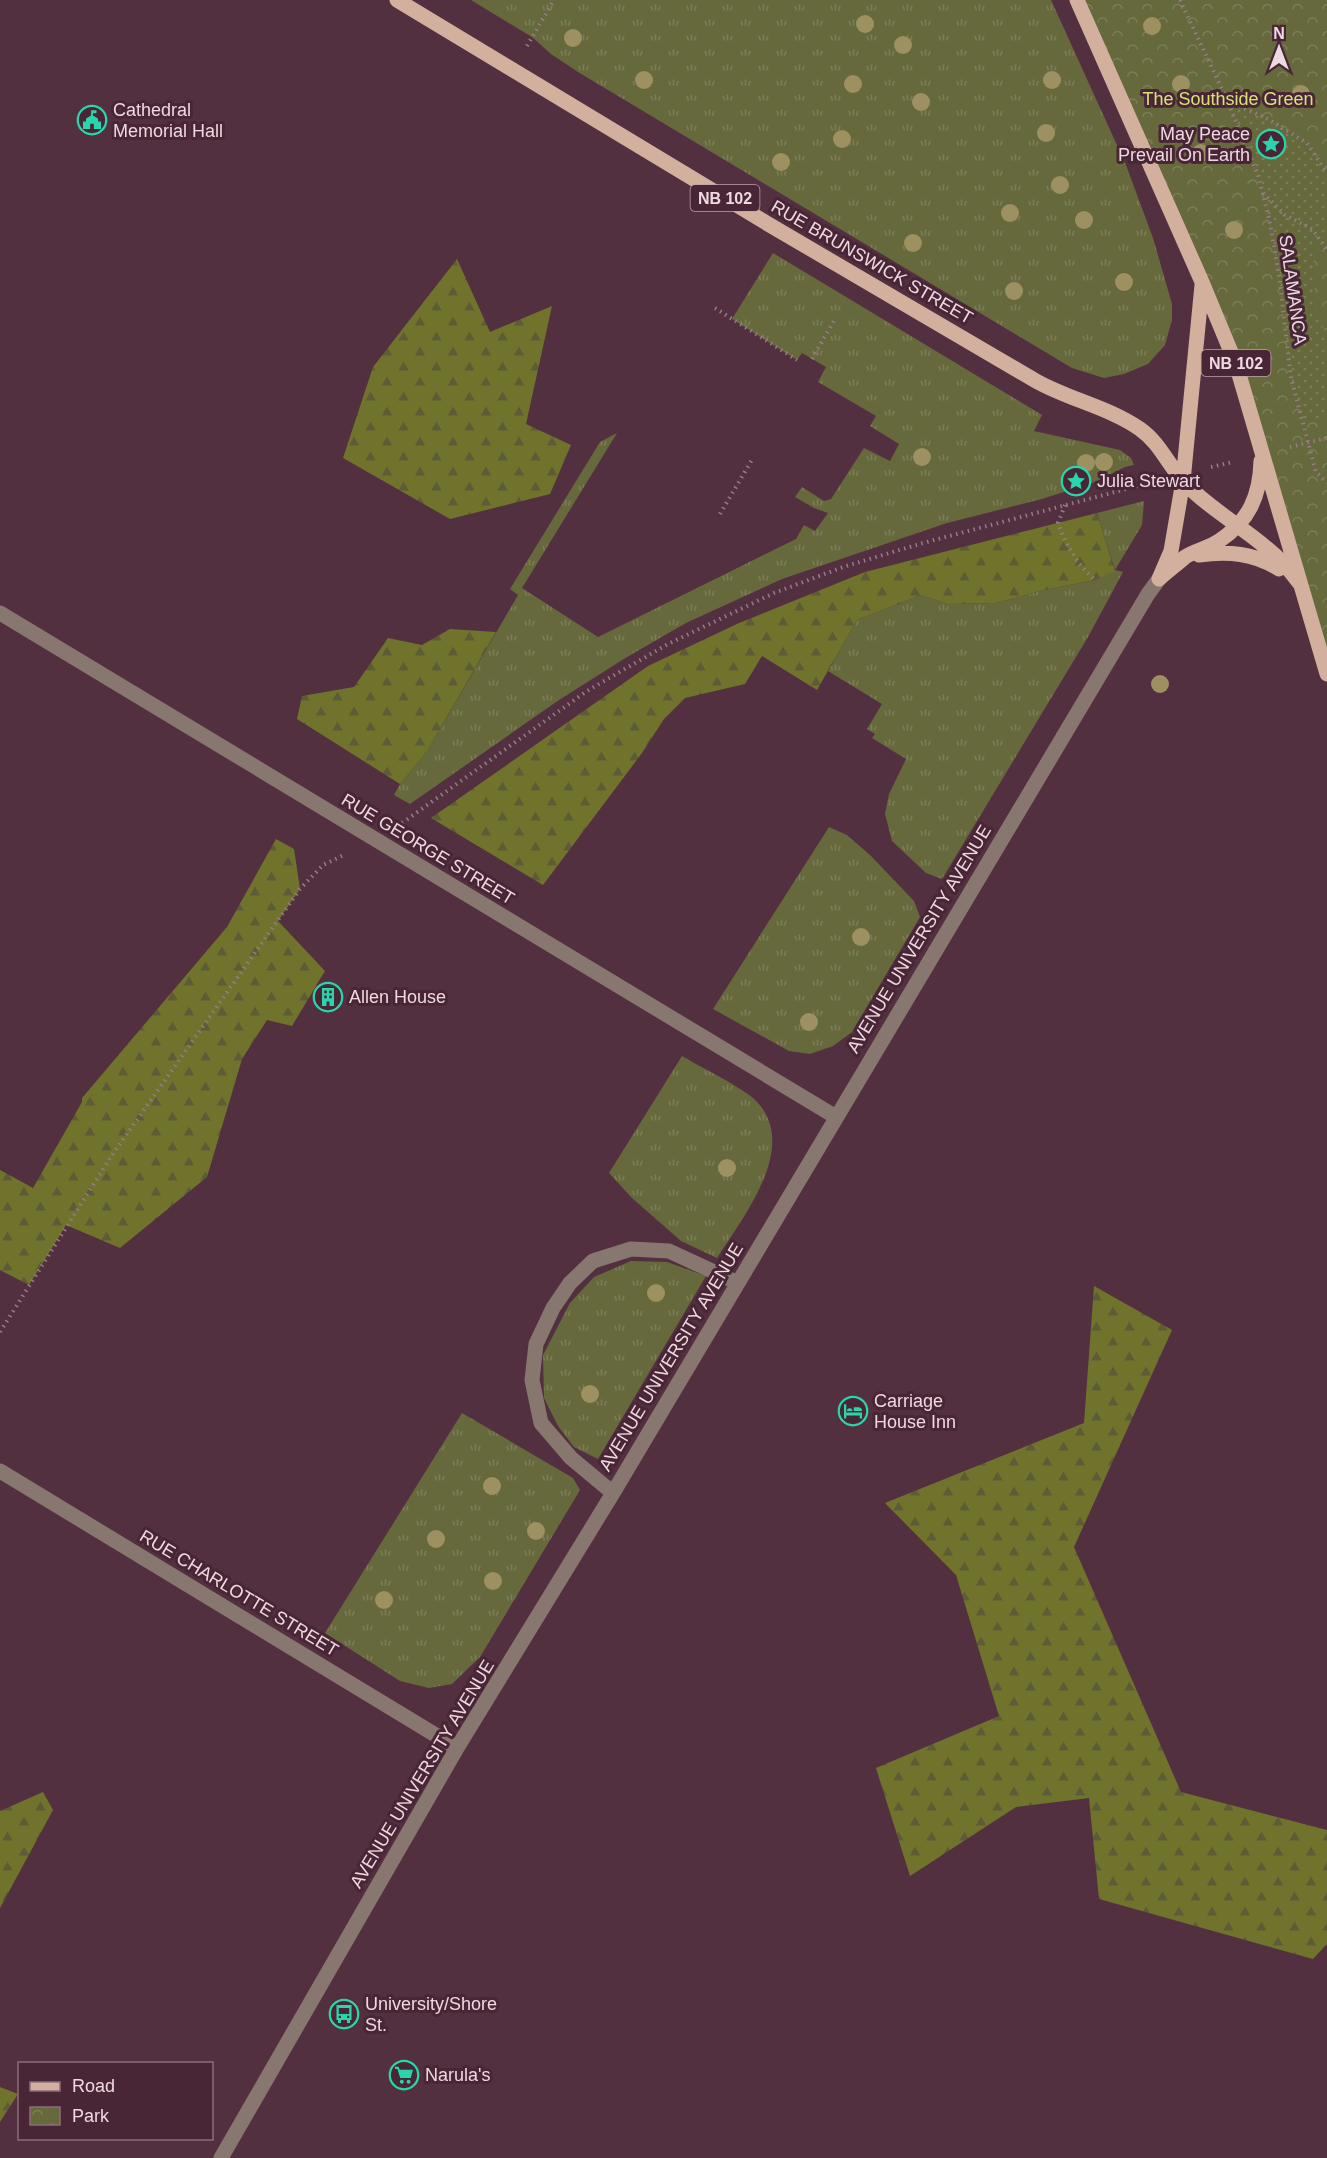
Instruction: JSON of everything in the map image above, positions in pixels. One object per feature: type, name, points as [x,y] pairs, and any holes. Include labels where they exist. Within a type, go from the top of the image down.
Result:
[{"type":"main road","name":"RUE BRUNSWICK STREET","points":[[397,0],[768,224],[1036,381],[1056,392],[1118,415],[1143,430],[1162,450],[1183,481],[1212,507],[1281,560],[1301,585]]},
{"type":"main road","name":"NB 102","points":[[1077,0],[1236,364],[1327,674]]},
{"type":"main road","points":[[1159,579],[1171,551],[1183,481],[1202,282]]},
{"type":"main road","points":[[1159,579],[1186,557],[1220,541],[1254,505],[1260,480],[1261,446]]},
{"type":"main road","points":[[1186,557],[1214,553],[1263,559],[1301,585]]},
{"type":"street","name":"AVENUE UNIVERSITY AVENUE","points":[[226,2157],[457,1748],[613,1493],[1054,750],[1159,579]]},
{"type":"street","name":"RUE GEORGE STREET","points":[[0,613],[836,1117]]},
{"type":"street","points":[[613,1493],[570,1458],[541,1423],[532,1380],[536,1344],[553,1308],[570,1283],[593,1261],[631,1249],[669,1251],[738,1283]]},
{"type":"street","name":"RUE CHARLOTTE STREET","points":[[0,1471],[457,1748]]},
{"type":"path","points":[[513,70],[554,0]]},
{"type":"path","name":"SALAMANCA","points":[[1180,0],[1227,100],[1258,175],[1279,275],[1291,378],[1316,472],[1327,483]]},
{"type":"path","points":[[1227,100],[1268,119],[1307,142],[1327,172]]},
{"type":"path","points":[[1262,192],[1285,215],[1312,229],[1327,249]]},
{"type":"path","points":[[715,308],[797,360]]},
{"type":"path","points":[[812,359],[835,319]]},
{"type":"path","points":[[1287,448],[1327,438]]},
{"type":"path","points":[[720,514],[753,458]]},
{"type":"path","points":[[1208,468],[1242,460]]},
{"type":"path","points":[[419,810],[587,691],[668,644],[763,598],[843,567],[923,543],[1152,482]]},
{"type":"path","points":[[1065,505],[1058,523],[1064,539],[1081,567],[1095,580]]},
{"type":"path","points":[[0,1332],[112,1155],[300,889],[323,865]]},
{"type":"green space","points":[[471,0],[1051,0],[1126,165],[1153,238],[1172,304],[1172,320],[1165,345],[1148,364],[1124,374],[1104,378],[1072,368],[578,72],[551,54],[532,37]]},
{"type":"green space","name":"The Southside Green","points":[[1076,0],[1327,0],[1327,674],[1236,364]]},
{"type":"green space","points":[[1227,100],[1268,119],[1307,143],[1327,171],[1327,232],[1313,236],[1315,306],[1327,339],[1327,417],[1302,423],[1291,378],[1279,275],[1269,218],[1258,175]]},
{"type":"green space","points":[[773,253],[1042,415],[1034,431],[1120,450],[1131,458],[1134,465],[1095,482],[1042,499],[947,523],[782,579],[686,623],[627,657],[559,700],[410,804],[394,795],[400,784],[426,753],[518,595],[510,589],[600,442],[617,433],[522,588],[598,637],[796,539],[804,525],[815,531],[828,513],[795,497],[802,487],[824,501],[831,499],[864,448],[890,461],[899,444],[870,426],[876,416],[818,382],[826,367],[802,353],[797,360],[732,319]]},
{"type":"green space","points":[[457,259],[490,332],[552,306],[526,424],[571,445],[550,494],[450,519],[343,458],[373,367]]},
{"type":"green space","points":[[1144,501],[1142,525],[1115,570],[1097,513]]},
{"type":"green space","points":[[1097,513],[1115,571],[1095,580],[1044,590],[997,603],[947,604],[921,595],[857,620],[817,690],[762,656],[745,684],[685,698],[664,719],[642,753],[543,885],[431,818],[648,666],[739,623],[865,572]]},
{"type":"green space","points":[[1115,570],[1123,572],[1088,637],[942,879],[926,873],[892,841],[885,814],[889,794],[906,759],[872,738],[875,734],[867,729],[882,704],[828,671],[857,620],[921,595],[947,604],[997,603],[1044,590],[1095,580]]},
{"type":"green space","points":[[450,629],[496,632],[426,753],[400,784],[297,719],[302,696],[354,687],[388,638],[422,645]]},
{"type":"green space","points":[[829,827],[847,835],[871,856],[914,901],[920,917],[852,1032],[833,1046],[810,1054],[789,1051],[713,1009]]},
{"type":"green space","points":[[276,839],[294,849],[300,889],[278,921],[325,971],[292,1026],[267,1020],[242,1059],[207,1177],[120,1248],[66,1225],[29,1285],[0,1270],[0,1170],[33,1188],[82,1102],[82,1098],[227,927]]},
{"type":"green space","points":[[682,1056],[753,1098],[767,1116],[772,1136],[770,1158],[764,1180],[741,1222],[717,1258],[681,1241],[632,1198],[609,1173]]},
{"type":"green space","points":[[631,1261],[667,1262],[706,1276],[598,1459],[574,1447],[558,1426],[544,1398],[543,1355],[570,1303],[594,1277]]},
{"type":"green space","points":[[1094,1286],[1172,1330],[1074,1547],[1181,1792],[1327,1830],[1327,1944],[1313,1959],[1099,1899],[1089,1798],[1016,1807],[910,1876],[876,1768],[999,1716],[956,1575],[885,1503],[1084,1423]]},
{"type":"green space","points":[[462,1413],[573,1478],[580,1490],[480,1657],[452,1684],[429,1688],[400,1681],[325,1633]]},
{"type":"green space","points":[[43,1792],[53,1810],[0,1908],[0,1811]]},
{"type":"green space","points":[[0,2087],[18,2094],[0,2122]]},
{"type":"place","name":"Cathedral Memorial Hall","points":[[92,120]]},
{"type":"place","name":"May Peace Prevail On Earth","points":[[1271,144]]},
{"type":"place","name":"Julia Stewart","points":[[1076,481]]},
{"type":"place","name":"Allen House","points":[[328,997]]},
{"type":"place","name":"Carriage House Inn","points":[[853,1411]]},
{"type":"place","name":"University/Shore St.","points":[[344,2014]]},
{"type":"place","name":"Narula's","points":[[404,2075]]}]
